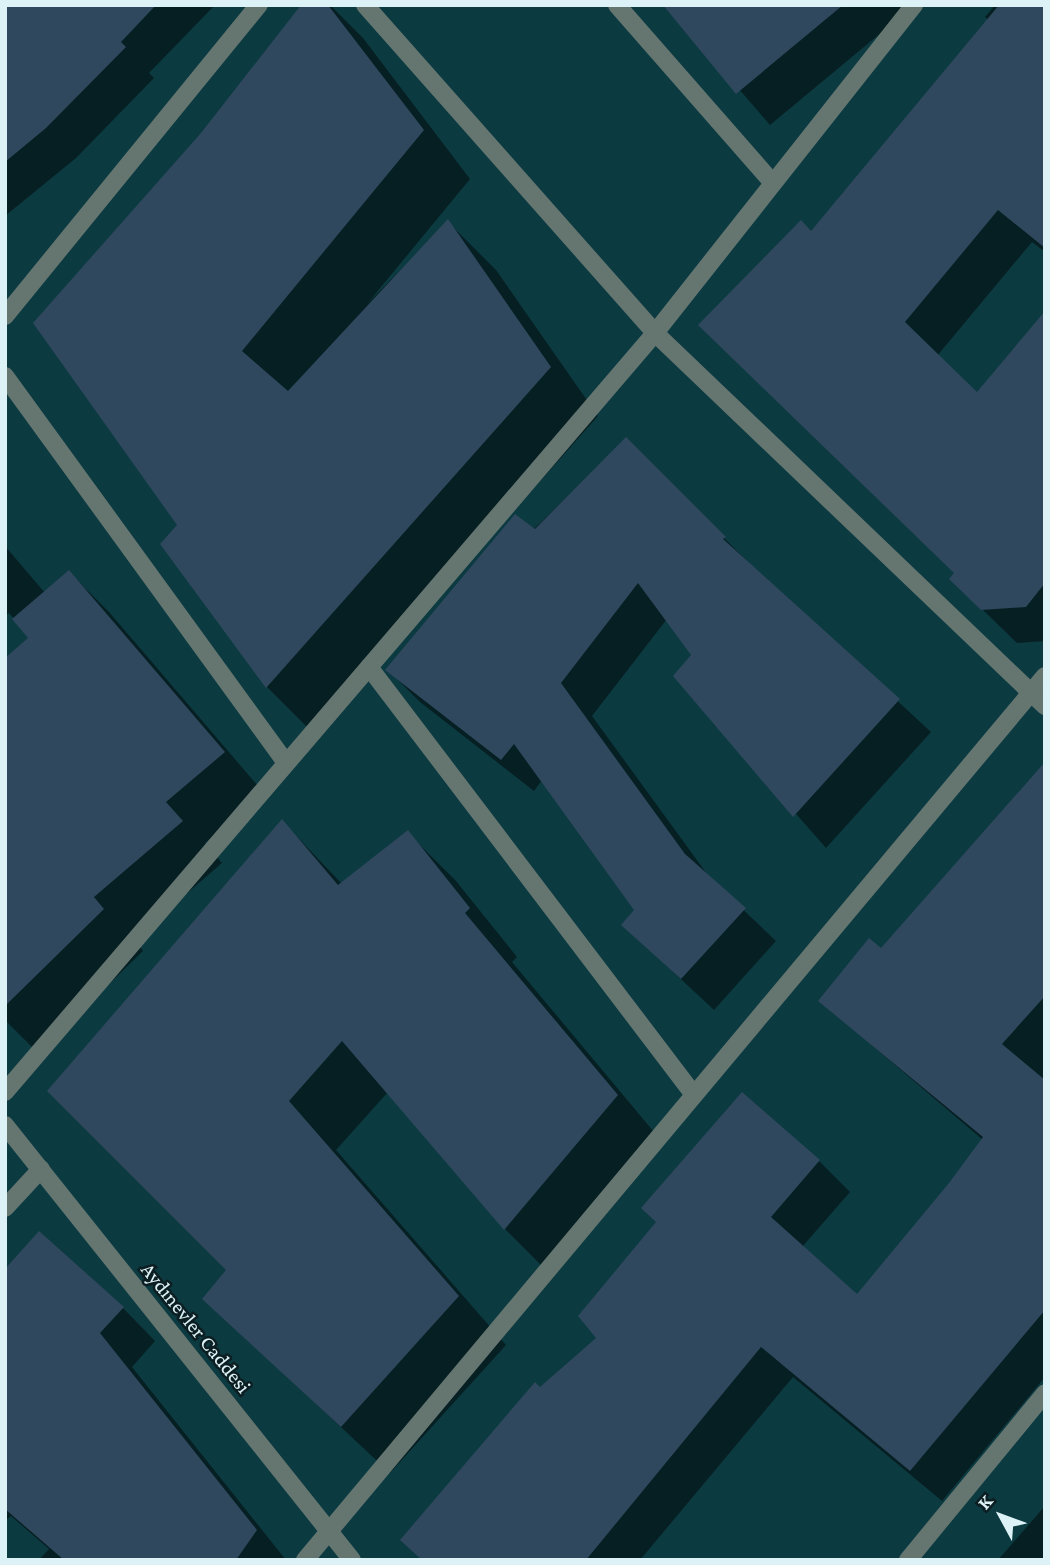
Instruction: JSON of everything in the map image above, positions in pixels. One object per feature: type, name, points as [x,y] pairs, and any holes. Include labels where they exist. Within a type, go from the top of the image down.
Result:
[{"type":"street","points":[[5,316],[259,5]]},
{"type":"street","points":[[365,5],[655,333],[1045,706]]},
{"type":"street","points":[[618,5],[772,182]]},
{"type":"street","points":[[5,1093],[655,333],[914,5]]},
{"type":"street","points":[[5,376],[286,763]]},
{"type":"street","points":[[369,667],[694,1095]]},
{"type":"street","points":[[305,1560],[1045,676]]},
{"type":"street","name":"Aydınevler Caddesi","points":[[5,1125],[352,1560]]},
{"type":"street","points":[[5,1208],[41,1169]]},
{"type":"street","points":[[908,1560],[1045,1393]]},
{"type":"building","points":[[5,5],[156,5],[121,42],[126,47],[46,128],[5,162]]},
{"type":"building","points":[[301,5],[328,5],[424,130],[242,351],[288,391],[448,219],[551,367],[266,688],[160,544],[177,525],[33,323],[201,133]]},
{"type":"building","points":[[663,5],[843,5],[736,94]]},
{"type":"building","points":[[999,5],[1045,5],[1045,248],[998,210],[905,322],[977,392],[1045,311],[1045,583],[1026,607],[981,610],[949,579],[954,573],[698,325],[801,220],[811,231]]},
{"type":"building","points":[[626,437],[726,537],[723,539],[900,699],[793,817],[673,676],[691,655],[638,583],[561,683],[685,854],[746,908],[681,979],[621,925],[634,910],[514,744],[501,760],[385,670],[515,514],[535,529]]},
{"type":"building","points":[[69,570],[225,752],[166,802],[183,821],[94,897],[104,909],[5,1006],[5,658],[28,638],[12,619]]},
{"type":"building","points":[[1045,762],[1045,996],[1002,1044],[1045,1080],[1045,1310],[910,1471],[761,1347],[586,1560],[422,1560],[400,1540],[535,1382],[540,1387],[596,1338],[578,1316],[656,1222],[641,1208],[742,1092],[820,1160],[771,1217],[857,1294],[949,1183],[983,1137],[818,1001],[869,938],[881,948]]},
{"type":"building","points":[[282,819],[338,885],[408,830],[470,908],[465,913],[618,1095],[504,1230],[342,1041],[289,1101],[459,1296],[341,1427],[202,1299],[226,1270],[47,1091]]},
{"type":"building","points":[[39,1231],[124,1307],[100,1333],[257,1530],[236,1560],[64,1560],[5,1509],[5,1269]]}]
